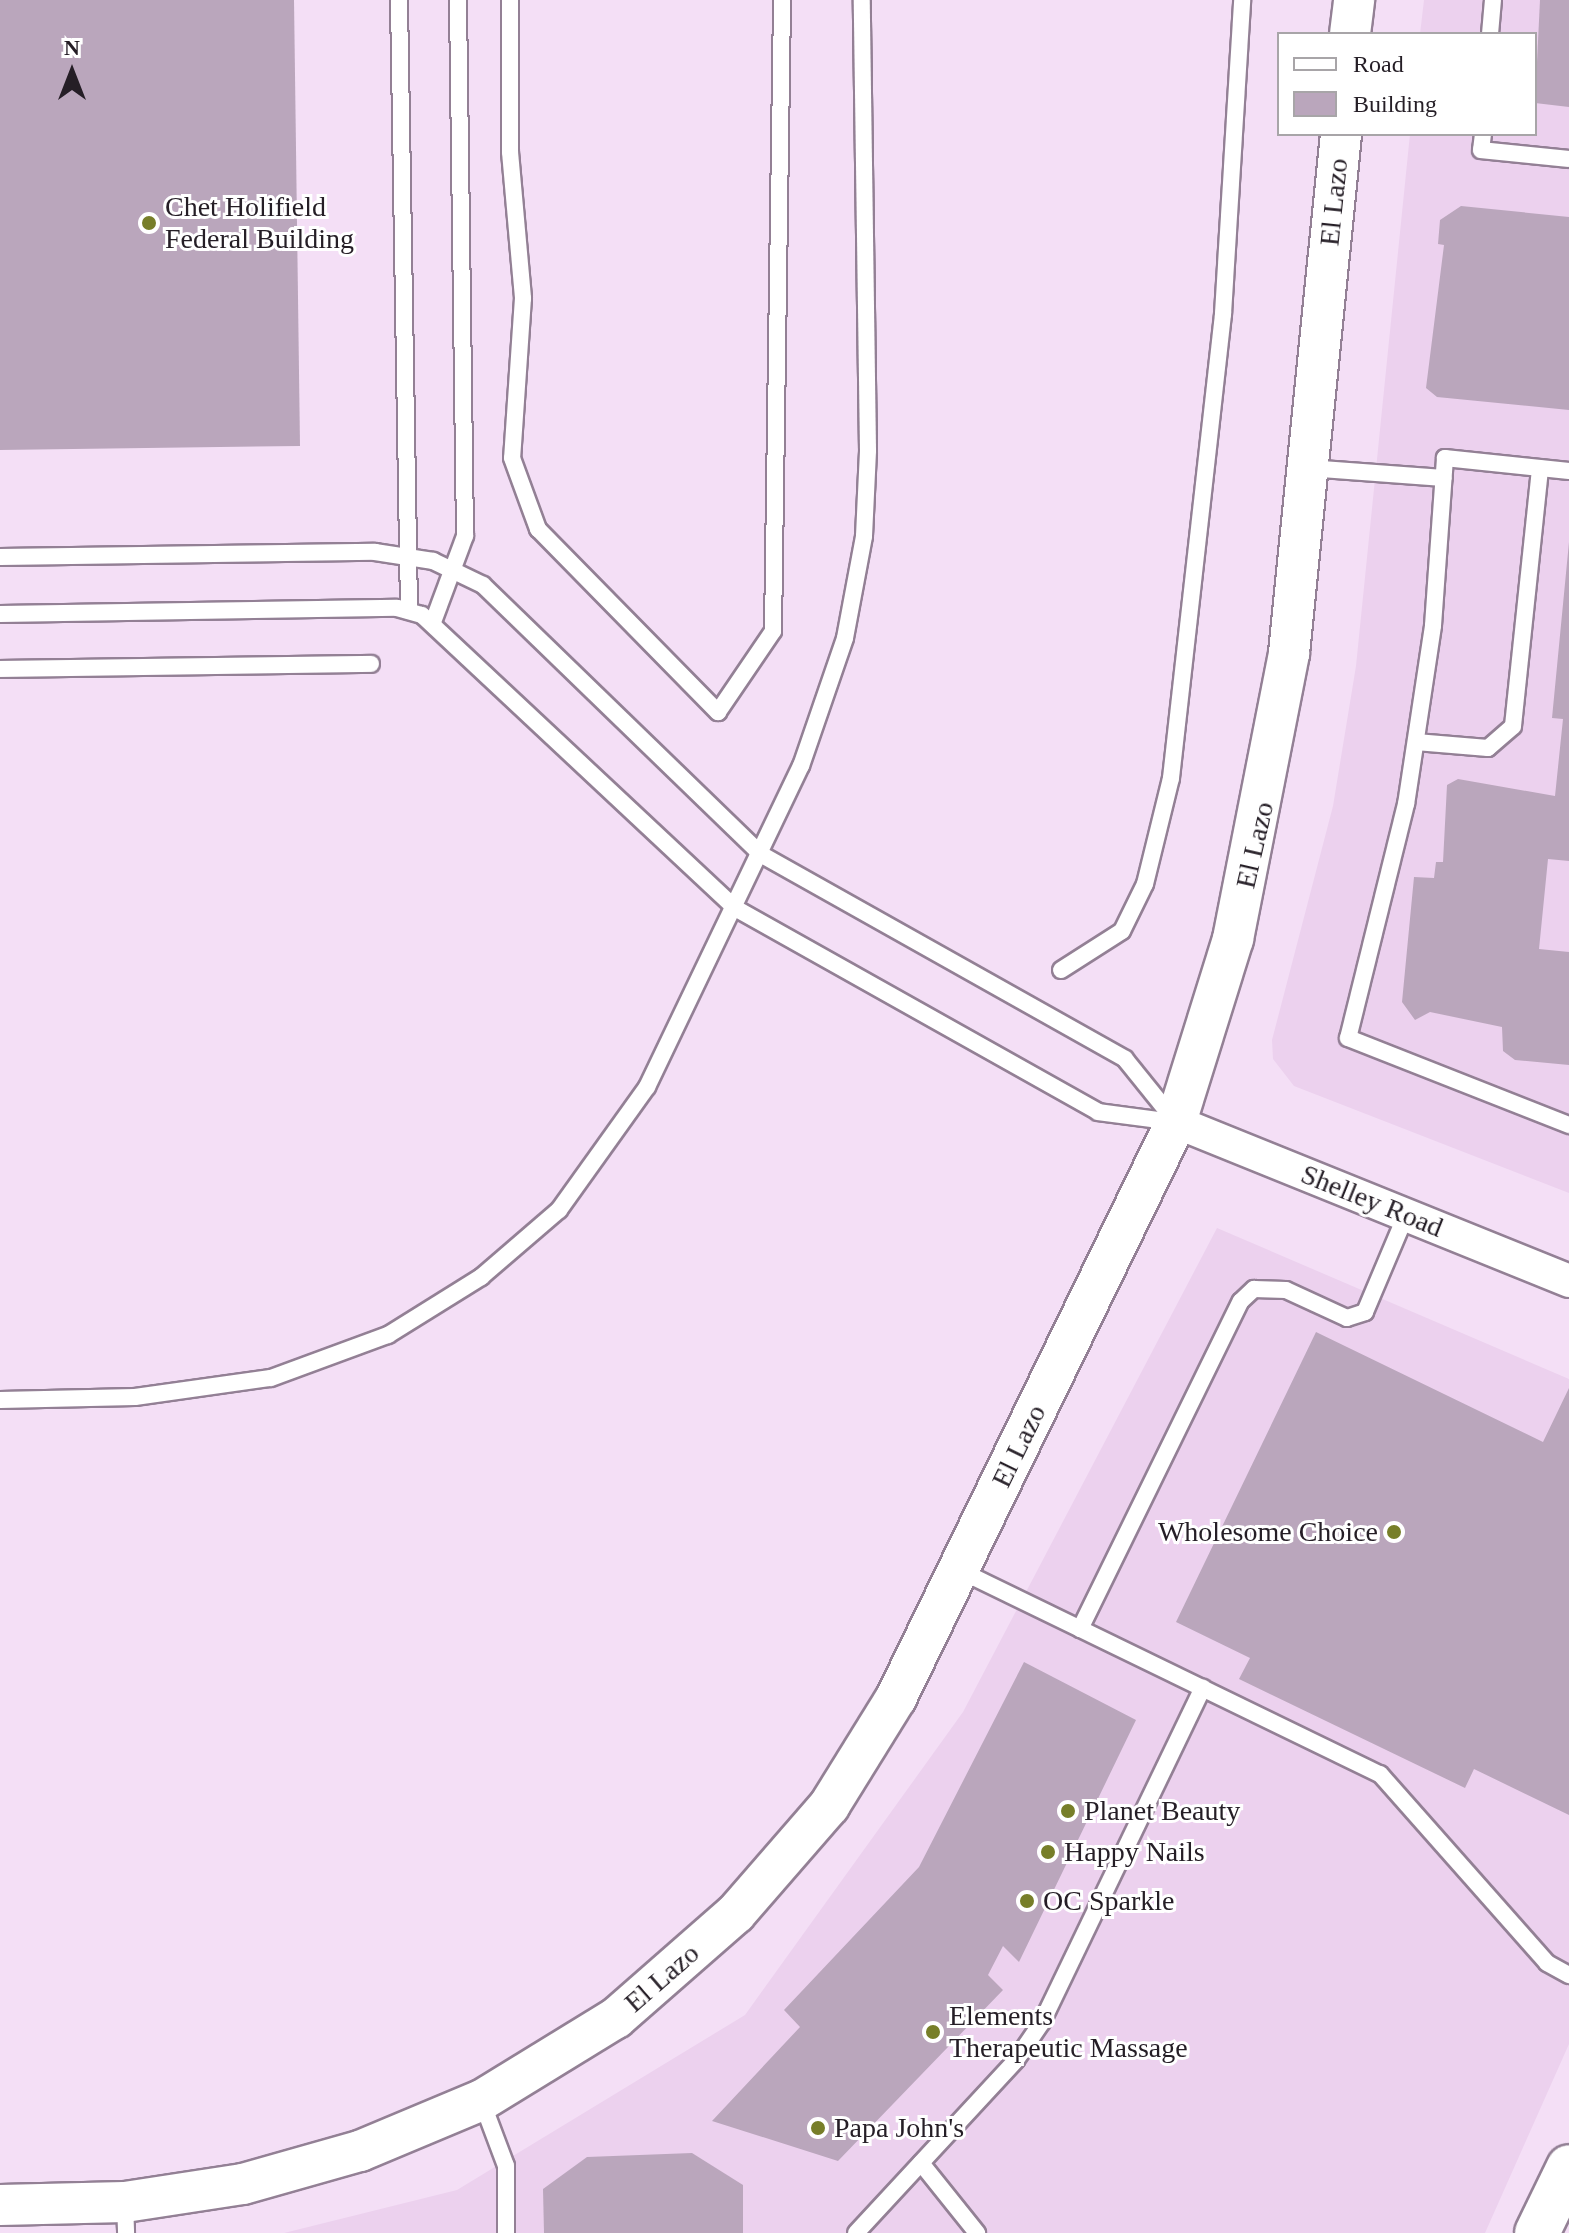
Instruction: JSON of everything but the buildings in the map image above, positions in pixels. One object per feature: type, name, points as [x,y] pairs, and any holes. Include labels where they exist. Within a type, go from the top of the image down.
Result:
[{"type":"main road","points":[[1537,2233],[1569,2167]]},
{"type":"street","points":[[1350,32],[1354,0]]},
{"type":"street","name":"El Lazo","points":[[0,2205],[126,2218],[346,2155],[482,2100],[616,2018],[736,1913],[829,1806],[896,1698],[1176,1122],[1233,939],[1268,786],[1308,468],[1341,136]]},
{"type":"street","name":"Shelley Road","points":[[1176,1122],[1569,1281]]},
{"type":"lane","points":[[399,0],[409,611]]},
{"type":"lane","points":[[433,622],[465,536],[458,0]]},
{"type":"lane","points":[[510,0],[510,152],[523,298],[512,458],[538,529],[718,712],[773,631],[782,0]]},
{"type":"lane","points":[[0,1400],[135,1397],[271,1378],[388,1335],[481,1277],[589,1175],[647,1087],[762,855],[819,725],[864,536],[862,0]]},
{"type":"lane","points":[[1061,970],[1122,931],[1145,884],[1171,778],[1223,314],[1242,0]]},
{"type":"lane","points":[[1490,32],[1493,0]]},
{"type":"lane","points":[[1483,136],[1481,150],[1569,159]]},
{"type":"lane","points":[[1569,471],[1445,458],[1416,742],[1348,1038],[1569,1125]]},
{"type":"lane","points":[[1308,468],[1444,478]]},
{"type":"lane","points":[[1416,742],[1488,748],[1513,726],[1540,468]]},
{"type":"lane","points":[[0,557],[408,557],[452,570],[483,585],[762,855],[1125,1059],[1176,1122]]},
{"type":"lane","points":[[0,614],[409,611],[433,622],[735,908],[1098,1112],[1176,1122]]},
{"type":"lane","points":[[0,669],[371,664]]},
{"type":"lane","points":[[1080,1629],[1241,1301],[1254,1289],[1286,1290],[1347,1318],[1365,1312],[1406,1215]]},
{"type":"lane","points":[[959,1570],[1380,1774],[1547,1963],[1569,1975]]},
{"type":"lane","points":[[864,2230],[1042,2022],[1203,1688]]},
{"type":"lane","points":[[482,2100],[506,2166],[506,2233]]},
{"type":"lane","points":[[921,2163],[977,2233]]},
{"type":"shaded area","points":[[1424,0],[1569,0],[1569,1193],[1294,1086],[1273,1059],[1272,1040],[1333,806],[1356,666],[1410,136],[1537,136],[1537,32],[1420,32]]},
{"type":"shaded area","points":[[1217,1228],[1569,1379],[1569,2044],[1485,2233],[284,2233],[457,2190],[745,2015],[963,1712]]},
{"type":"place","name":"Chet Holifield Federal Building","points":[[149,223]]},
{"type":"place","name":"Wholesome Choice","points":[[1394,1532]]},
{"type":"place","name":"Planet Beauty","points":[[1068,1811]]},
{"type":"place","name":"Happy Nails","points":[[1048,1852]]},
{"type":"place","name":"OC Sparkle","points":[[1027,1901]]},
{"type":"place","name":"Elements Therapeutic Massage","points":[[933,2032]]},
{"type":"place","name":"Papa John's","points":[[818,2128]]}]
